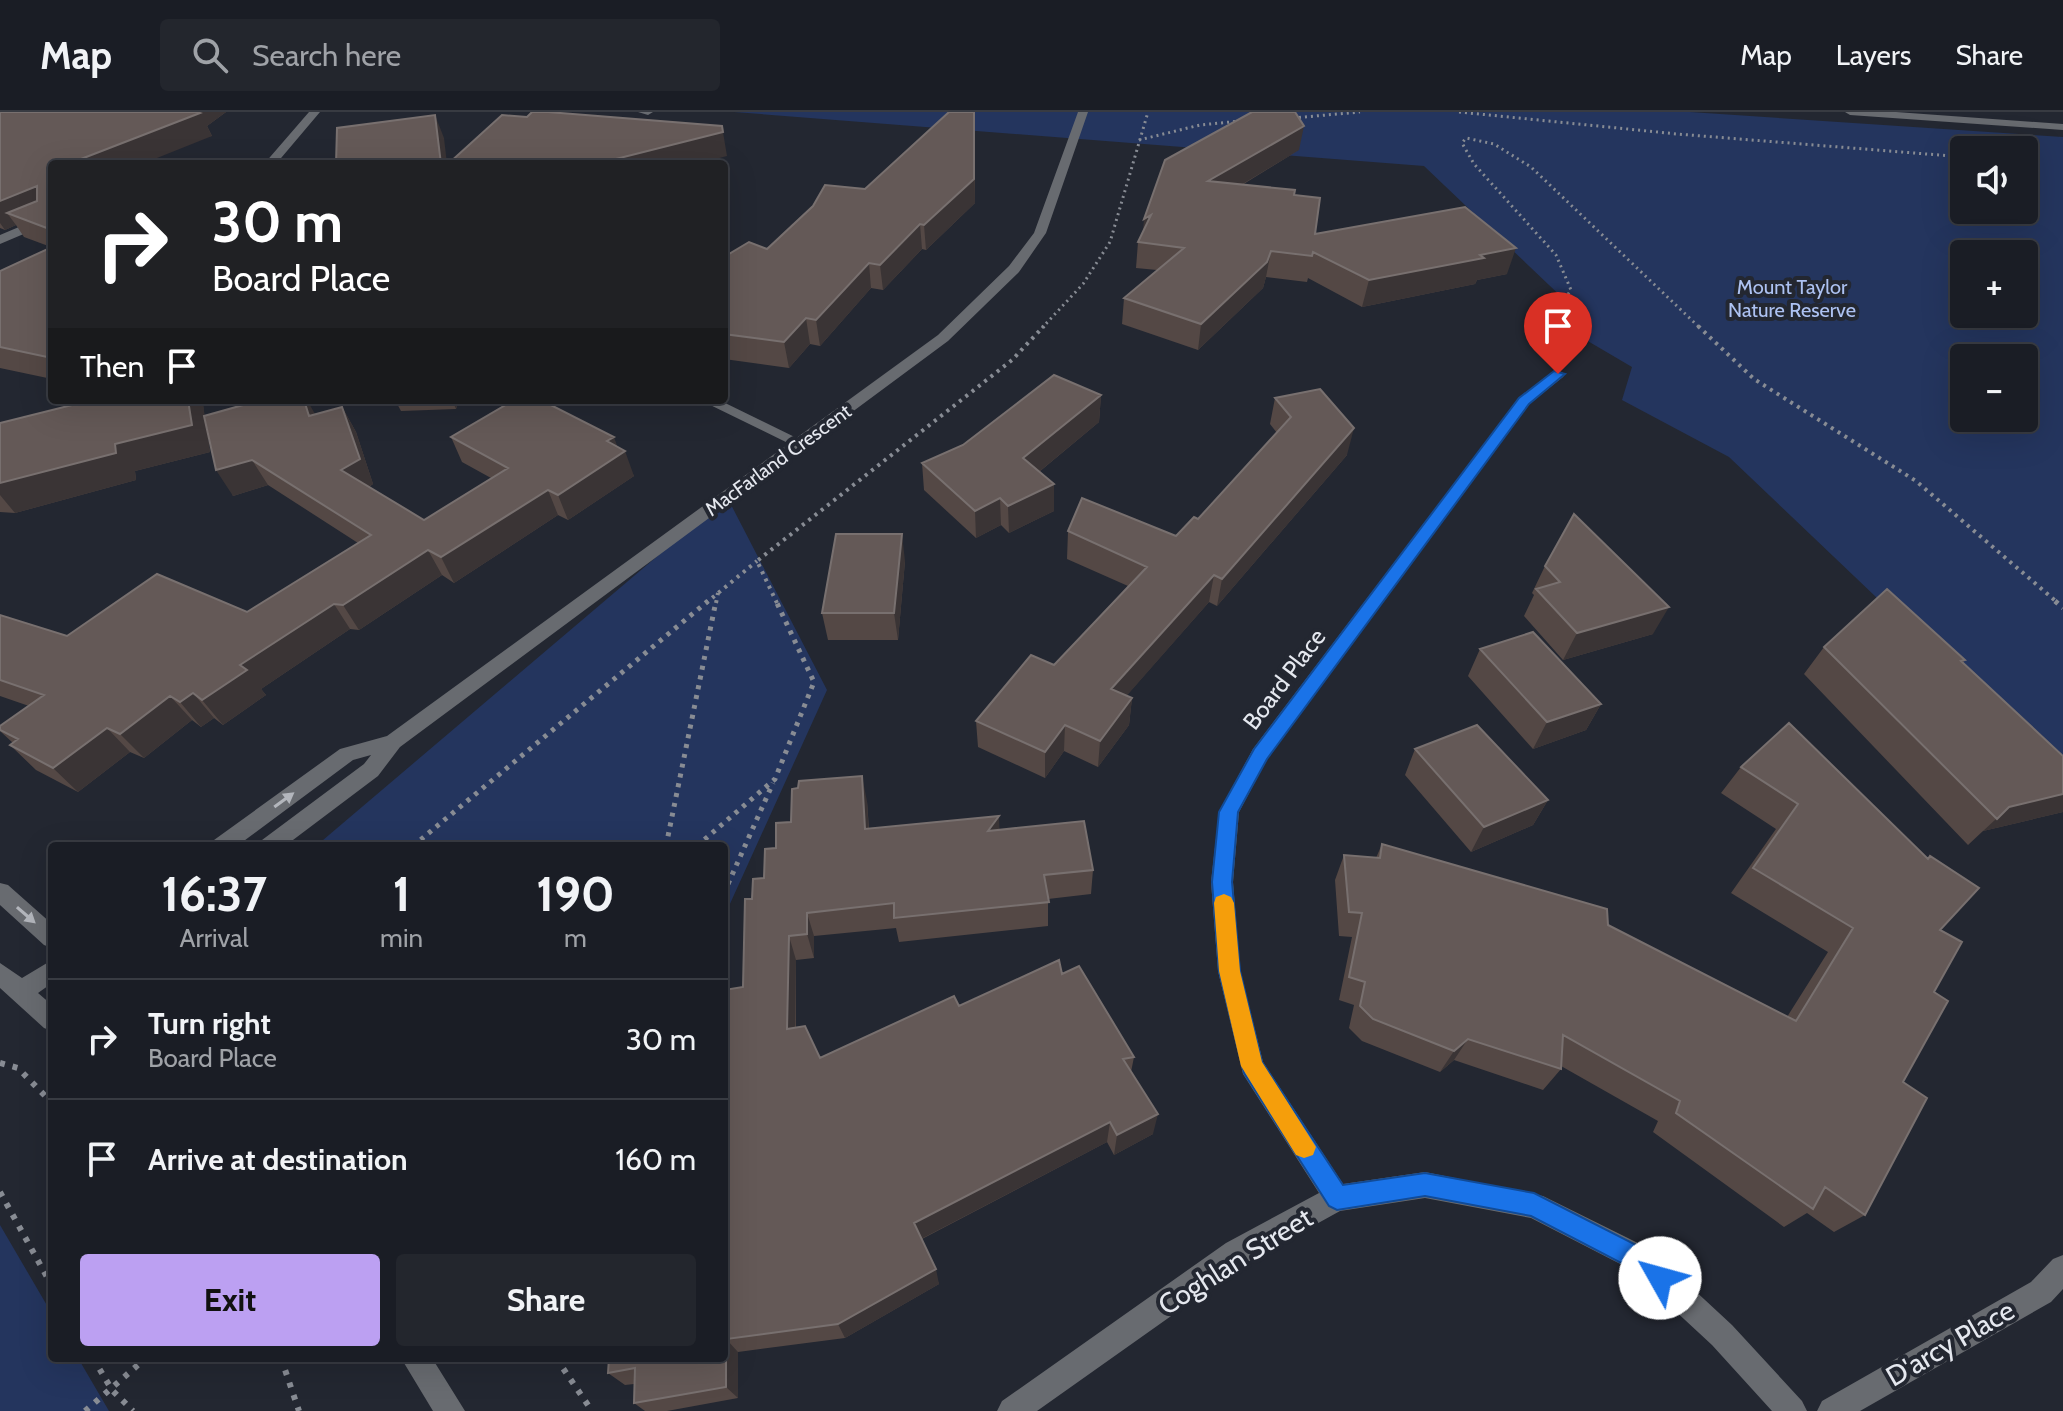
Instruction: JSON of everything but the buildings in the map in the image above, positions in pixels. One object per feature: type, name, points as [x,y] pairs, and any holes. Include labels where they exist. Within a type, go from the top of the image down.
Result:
[{"type":"street","points":[[273,160],[315,112]]},
{"type":"street","name":"MacFarland Crescent","points":[[274,842],[371,770],[393,742],[943,338],[1014,269],[1040,233],[1083,112]]},
{"type":"street","points":[[1850,112],[2063,127]]},
{"type":"street","points":[[0,240],[48,219]]},
{"type":"street","name":"Board Place","points":[[1337,1198],[1252,1066],[1229,971],[1222,882],[1229,812],[1260,754],[1505,426],[1524,401],[1558,374]]},
{"type":"street","points":[[716,404],[801,444]]},
{"type":"street","name":"MacFarland Crescent","points":[[226,842],[347,754],[393,742]]},
{"type":"street","points":[[0,892],[48,934]]},
{"type":"street","points":[[0,973],[48,1012]]},
{"type":"street","points":[[21,992],[48,973]]},
{"type":"street","name":"Coghlan Street","points":[[1012,1411],[1236,1253],[1337,1198],[1425,1185],[1534,1205],[1640,1259],[1722,1335],[1792,1411]]},
{"type":"street","name":"D'arcy Place","points":[[1832,1411],[2041,1292],[2063,1269]]},
{"type":"street","points":[[418,1362],[450,1411]]},
{"type":"path","points":[[418,842],[757,561],[1012,360],[1083,284],[1110,242],[1148,112]]},
{"type":"path","points":[[1287,118],[1360,112]]},
{"type":"path","points":[[1459,112],[1677,134],[1950,156]]},
{"type":"path","points":[[1139,140],[1200,125],[1246,121]]},
{"type":"path","points":[[1558,374],[1561,304],[1571,290],[1556,255],[1474,164],[1462,143],[1466,138],[1494,144],[1531,167],[1754,379],[1916,481],[2063,608]]},
{"type":"path","points":[[728,884],[814,682],[757,561]]},
{"type":"path","points":[[667,842],[718,593]]},
{"type":"path","points":[[702,842],[775,779]]},
{"type":"path","points":[[0,1063],[18,1068],[48,1099]]},
{"type":"path","points":[[0,1192],[48,1279]]},
{"type":"path","points":[[95,1362],[112,1390],[133,1411]]},
{"type":"path","points":[[85,1411],[142,1362]]},
{"type":"path","points":[[282,1362],[299,1411]]},
{"type":"path","points":[[559,1362],[592,1411]]},
{"type":"green space","name":"Mount Taylor Nature Reserve","points":[[734,112],[1690,112],[2063,137],[2063,775],[1729,457],[1622,400],[1632,367],[1569,330],[1569,304],[1424,166]]},
{"type":"green space","points":[[727,497],[827,690],[728,908],[728,842],[321,842]]},
{"type":"green space","points":[[0,1225],[48,1307],[48,1362],[80,1362],[109,1411],[0,1411]]},
{"type":"slow traffic","points":[[1224,903],[1229,971],[1252,1066],[1304,1147]]},
{"type":"route","points":[[1558,374],[1524,401],[1260,754],[1229,812],[1222,882],[1229,971],[1252,1066],[1337,1198],[1425,1185],[1534,1205],[1640,1259],[1660,1278]]}]
